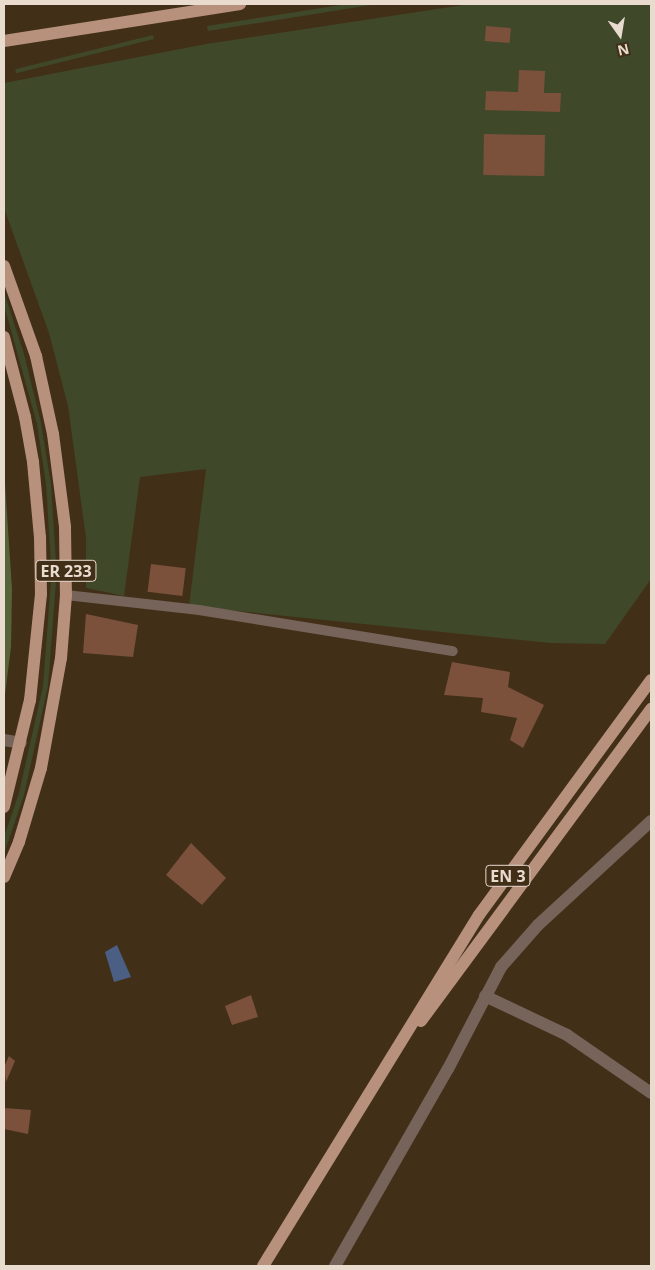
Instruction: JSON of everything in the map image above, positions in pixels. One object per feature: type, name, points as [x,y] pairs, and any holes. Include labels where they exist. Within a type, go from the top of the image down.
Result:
[{"type":"main road","points":[[4,41],[240,4]]},
{"type":"main road","name":"ER 233","points":[[4,266],[36,356],[54,434],[65,527],[66,595],[61,658],[41,768],[20,842],[4,877]]},
{"type":"main road","name":"ER 233","points":[[4,337],[25,417],[40,537],[36,658],[22,743],[4,807]]},
{"type":"main road","name":"EN 3","points":[[263,1266],[479,915],[651,680]]},
{"type":"main road","name":"EN 3","points":[[376,1080],[495,926],[651,709]]},
{"type":"main road","points":[[612,763],[651,719]]},
{"type":"street","points":[[4,740],[22,743]]},
{"type":"street","points":[[335,1266],[502,967],[538,924],[651,821]]},
{"type":"street","points":[[485,996],[567,1035],[651,1093]]},
{"type":"lane","points":[[66,595],[200,610],[452,651]]},
{"type":"green space","points":[[347,4],[377,4],[208,31],[207,26]]},
{"type":"green space","points":[[470,4],[651,4],[651,579],[605,644],[550,643],[189,606],[206,469],[140,477],[124,596],[86,588],[86,538],[68,406],[49,333],[4,208],[4,83],[206,44]]},
{"type":"green space","points":[[153,35],[154,39],[16,73],[15,69]]},
{"type":"green space","points":[[4,292],[24,354],[41,423],[51,484],[56,564],[51,564],[46,484],[37,424],[4,305]]},
{"type":"green space","points":[[4,469],[12,589],[11,647],[4,702]]},
{"type":"green space","points":[[51,581],[56,581],[48,686],[24,795],[4,854],[4,837],[19,793],[43,686]]},
{"type":"water","points":[[117,945],[131,977],[114,982],[105,952]]},
{"type":"building","points":[[486,26],[511,28],[510,43],[485,41]]},
{"type":"building","points":[[519,70],[545,71],[544,93],[561,93],[560,112],[485,110],[486,91],[518,92]]},
{"type":"building","points":[[484,134],[545,135],[544,176],[483,175]]},
{"type":"building","points":[[151,564],[186,568],[182,596],[148,592]]},
{"type":"building","points":[[86,614],[138,625],[133,657],[83,653]]},
{"type":"building","points":[[452,662],[510,672],[508,687],[544,705],[523,748],[510,740],[517,718],[481,712],[483,698],[444,695]]},
{"type":"building","points":[[191,843],[226,878],[202,905],[166,875]]},
{"type":"building","points":[[251,995],[258,1017],[232,1025],[225,1006]]},
{"type":"building","points":[[9,1056],[15,1061],[6,1082],[4,1067]]},
{"type":"building","points":[[4,1108],[31,1110],[28,1134],[4,1129]]}]
